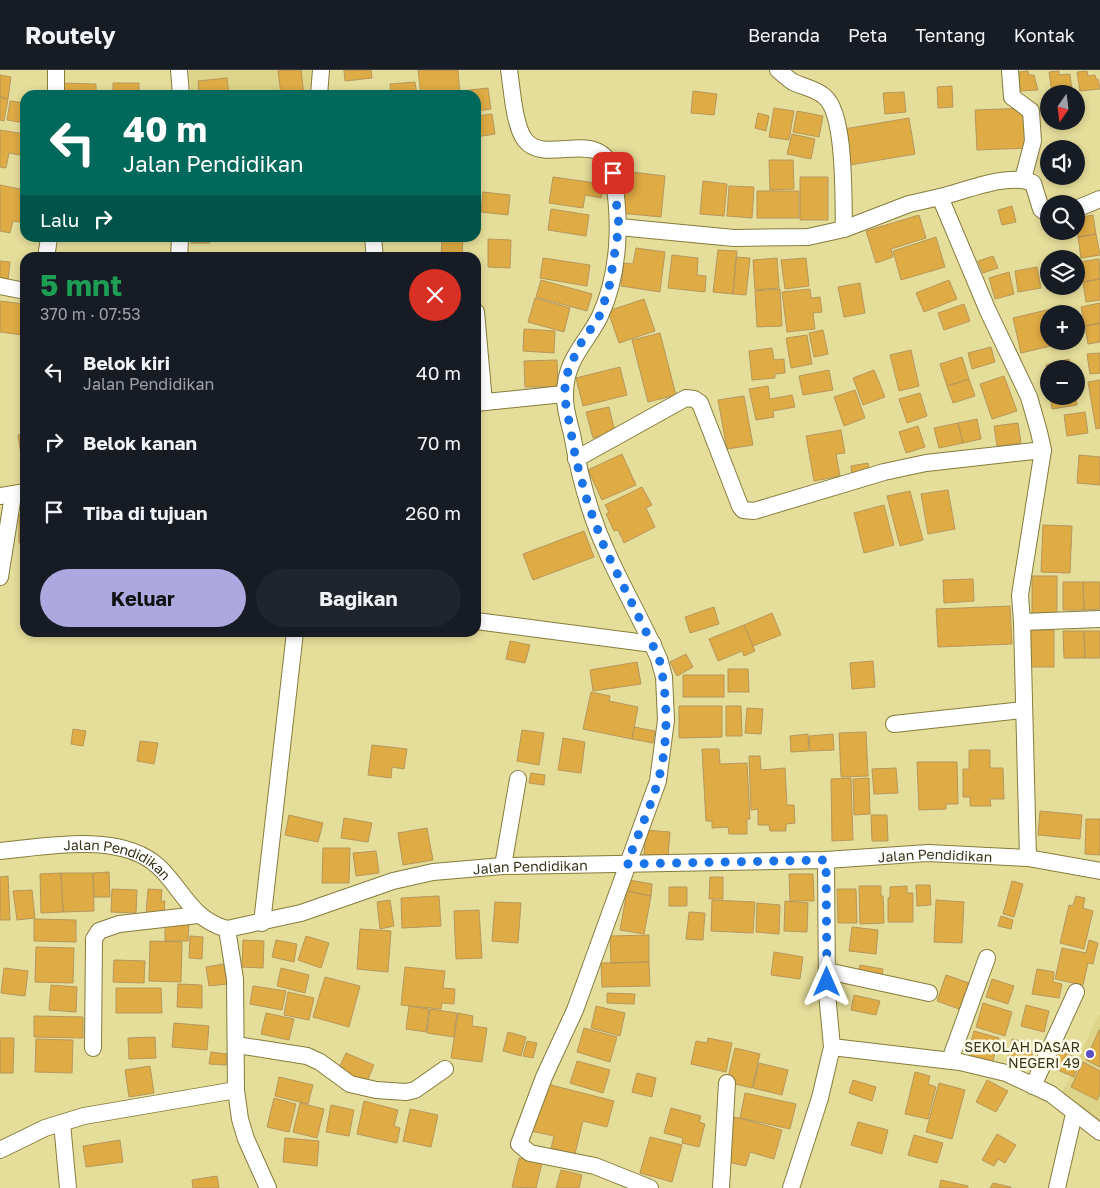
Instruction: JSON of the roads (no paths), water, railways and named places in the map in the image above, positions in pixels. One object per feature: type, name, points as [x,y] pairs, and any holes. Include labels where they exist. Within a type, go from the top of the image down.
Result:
[{"type":"street","points":[[56,70],[56,90]]},
{"type":"street","points":[[178,70],[180,90]]},
{"type":"street","points":[[319,90],[321,70]]},
{"type":"street","points":[[509,70],[519,128],[526,141],[539,148],[580,148],[597,151],[609,162],[613,173],[619,226],[614,266],[604,305],[568,371],[564,394],[576,460],[588,504],[605,549],[653,644],[664,677],[666,720],[658,781],[575,1010],[518,1140],[521,1147],[530,1153],[595,1166],[650,1188]]},
{"type":"street","points":[[778,70],[791,81],[825,96],[832,107],[837,120],[840,142],[844,229]]},
{"type":"street","points":[[1010,70],[1012,97],[1031,111],[1033,141],[1023,179]]},
{"type":"street","points":[[619,226],[734,238],[808,237],[844,229],[909,204],[1008,180],[1023,179],[1033,183],[1040,206]]},
{"type":"street","points":[[940,197],[988,311],[1029,398],[1043,450],[1020,595],[1028,858]]},
{"type":"street","points":[[1085,205],[1100,199]]},
{"type":"street","points":[[0,286],[20,290]]},
{"type":"street","points":[[481,402],[564,394]]},
{"type":"street","points":[[576,460],[686,398],[700,403],[740,506],[747,511],[754,511],[884,472],[926,463],[1043,450]]},
{"type":"street","points":[[0,577],[13,494]]},
{"type":"street","points":[[1022,622],[1100,619]]},
{"type":"street","points":[[481,622],[653,644]]},
{"type":"street","points":[[262,923],[294,637]]},
{"type":"street","points":[[894,724],[1023,710]]},
{"type":"street","points":[[503,866],[518,779]]},
{"type":"street","name":"Jalan Pendidikan","points":[[0,850],[93,844],[135,852],[158,866],[198,915],[215,926],[227,929],[262,923],[344,900],[393,881],[433,872],[503,866],[826,860],[928,853],[1028,858],[1100,871]]},
{"type":"street","points":[[791,1188],[820,1098],[832,1047],[827,971],[826,860]]},
{"type":"street","points":[[93,1048],[94,939],[99,931],[120,924],[198,915]]},
{"type":"street","points":[[227,929],[235,978],[236,1090],[246,1139],[268,1188]]},
{"type":"street","points":[[950,1060],[987,958]]},
{"type":"street","points":[[827,971],[929,994]]},
{"type":"street","points":[[1034,1086],[1076,992]]},
{"type":"street","points":[[237,1045],[307,1056],[320,1062],[350,1084],[376,1090],[406,1092],[415,1090],[445,1069]]},
{"type":"street","points":[[832,1047],[950,1060],[1006,1073],[1051,1094],[1074,1114],[1100,1132]]},
{"type":"street","points":[[720,1188],[727,1083]]},
{"type":"street","points":[[0,1150],[62,1122],[84,1116],[236,1090]]},
{"type":"street","points":[[1057,1188],[1074,1114]]},
{"type":"street","points":[[62,1122],[68,1188]]},
{"type":"place","name":"SEKOLAH DASAR NEGERI 49","points":[[1090,1054]]}]
